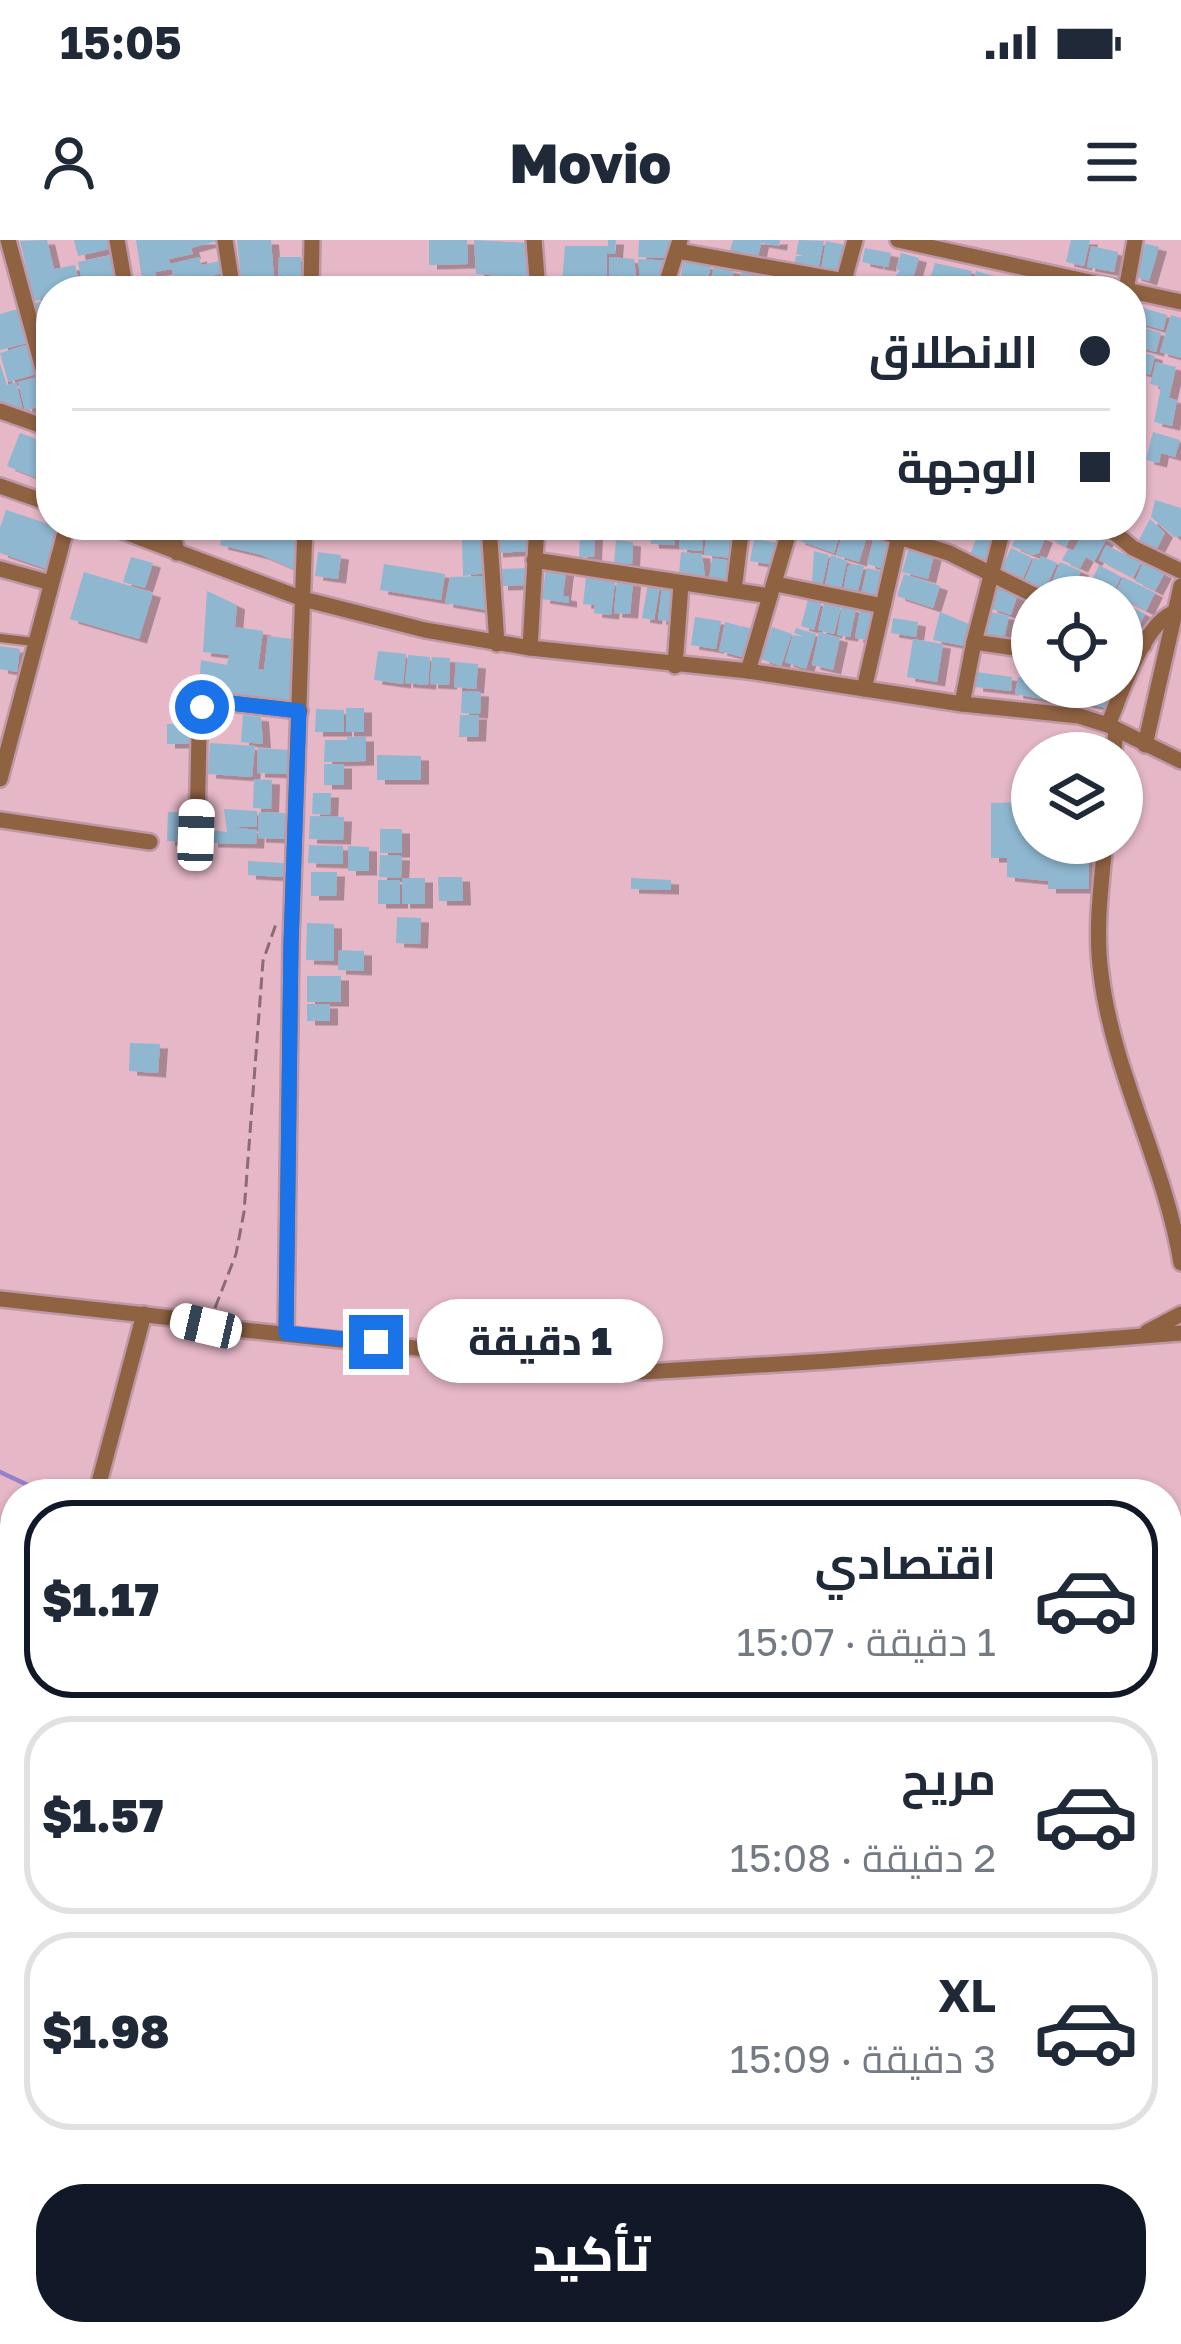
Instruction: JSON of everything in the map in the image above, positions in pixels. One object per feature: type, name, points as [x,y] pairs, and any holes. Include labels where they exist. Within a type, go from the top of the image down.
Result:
[{"type":"street","points":[[8,240],[36,343]]},
{"type":"street","points":[[117,240],[123,276]]},
{"type":"street","points":[[225,240],[231,276]]},
{"type":"street","points":[[311,276],[312,240]]},
{"type":"street","points":[[534,240],[537,276]]},
{"type":"street","points":[[845,276],[855,240]]},
{"type":"street","points":[[898,240],[953,246],[1071,276]]},
{"type":"street","points":[[1129,276],[1135,240]]},
{"type":"street","points":[[669,276],[679,246],[801,276]]},
{"type":"street","points":[[1146,294],[1181,302]]},
{"type":"street","points":[[0,411],[36,424]]},
{"type":"street","points":[[0,486],[36,499]]},
{"type":"street","points":[[0,779],[3,749],[63,540]]},
{"type":"street","points":[[144,540],[303,598],[425,630],[497,644],[748,671],[962,704],[1064,714],[1112,727],[1181,761]]},
{"type":"street","points":[[175,540],[177,553]]},
{"type":"street","points":[[286,1333],[291,944],[304,540]]},
{"type":"street","points":[[490,540],[497,644]]},
{"type":"street","points":[[530,648],[536,540]]},
{"type":"street","points":[[734,590],[739,540]]},
{"type":"street","points":[[748,671],[787,540]]},
{"type":"street","points":[[864,689],[897,540]]},
{"type":"street","points":[[908,540],[1011,583]]},
{"type":"street","points":[[962,704],[1000,540]]},
{"type":"street","points":[[1123,540],[1181,571]]},
{"type":"street","points":[[534,560],[682,584],[773,590],[883,606]]},
{"type":"street","points":[[0,569],[52,583]]},
{"type":"street","points":[[675,666],[682,584]]},
{"type":"street","points":[[1112,732],[1144,645],[1179,598]]},
{"type":"street","points":[[1145,745],[1179,598]]},
{"type":"street","points":[[974,642],[1011,647]]},
{"type":"street","points":[[196,835],[204,704],[213,701],[299,711]]},
{"type":"street","points":[[0,820],[150,842]]},
{"type":"street","points":[[1103,864],[1098,937],[1104,996],[1178,1227],[1181,1263]]},
{"type":"street","points":[[0,1299],[144,1314],[206,1326],[644,1372],[1181,1333]]},
{"type":"street","points":[[100,1479],[144,1314]]},
{"type":"street","points":[[1135,1338],[1181,1314]]},
{"type":"lane","points":[[0,638],[35,642]]},
{"type":"path","points":[[206,1326],[236,1254],[244,1212],[263,961],[278,920]]},
{"type":"building","points":[[47,240],[54,269],[75,265],[78,276],[36,276],[34,301],[20,241]]},
{"type":"building","points":[[74,240],[112,240],[114,248],[78,256]]},
{"type":"building","points":[[136,240],[221,240],[169,259],[170,264],[199,257],[201,265],[220,261],[223,273],[173,276],[172,269],[142,276]]},
{"type":"building","points":[[237,240],[271,240],[274,276],[241,276]]},
{"type":"building","points":[[429,240],[467,240],[468,264],[429,265]]},
{"type":"building","points":[[474,240],[530,243],[532,276],[476,274]]},
{"type":"building","points":[[608,240],[616,240],[615,254],[607,254],[607,276],[562,276],[565,246],[608,246]]},
{"type":"building","points":[[639,240],[674,240],[673,258],[638,257]]},
{"type":"building","points":[[733,240],[780,240],[779,246],[761,243],[758,257],[730,251]]},
{"type":"building","points":[[799,240],[824,241],[818,270],[794,265],[796,256],[804,256],[796,254]]},
{"type":"building","points":[[1071,240],[1090,240],[1084,266],[1066,262]]},
{"type":"building","points":[[826,241],[849,246],[844,274],[821,270]]},
{"type":"building","points":[[1143,243],[1159,247],[1149,281],[1146,276],[1133,276]]},
{"type":"building","points":[[1091,246],[1118,252],[1114,272],[1087,267]]},
{"type":"building","points":[[865,248],[891,253],[888,267],[876,265],[877,259],[875,265],[862,262]]},
{"type":"building","points":[[901,253],[919,258],[914,276],[895,276],[900,271],[896,269]]},
{"type":"building","points":[[117,254],[122,276],[81,276],[78,262]]},
{"type":"building","points":[[279,257],[301,257],[301,276],[278,276]]},
{"type":"building","points":[[609,257],[634,259],[636,276],[609,276]]},
{"type":"building","points":[[638,259],[671,261],[666,276],[640,276]]},
{"type":"building","points":[[684,260],[711,266],[708,276],[681,276]]},
{"type":"building","points":[[935,263],[972,271],[970,276],[931,276]]},
{"type":"building","points":[[714,266],[734,270],[733,276],[712,276]]},
{"type":"building","points":[[21,308],[31,342],[0,350],[0,314]]},
{"type":"building","points":[[1146,309],[1167,315],[1163,330],[1146,325]]},
{"type":"building","points":[[1171,315],[1181,318],[1181,358],[1160,352]]},
{"type":"building","points":[[1146,328],[1161,333],[1156,352],[1146,349]]},
{"type":"building","points":[[32,343],[36,374],[8,382],[0,353]]},
{"type":"building","points":[[1146,353],[1155,356],[1150,375],[1146,374]]},
{"type":"building","points":[[1156,362],[1176,367],[1169,398],[1177,400],[1172,426],[1154,422],[1161,387],[1150,384]]},
{"type":"building","points":[[0,364],[7,385],[16,382],[23,411],[0,404]]},
{"type":"building","points":[[36,377],[36,408],[25,410],[18,382]]},
{"type":"building","points":[[1153,432],[1180,440],[1175,457],[1161,453],[1159,463],[1146,460]]},
{"type":"building","points":[[20,433],[36,439],[36,478],[7,466]]},
{"type":"building","points":[[1155,500],[1181,508],[1181,536],[1174,537],[1151,517]]},
{"type":"building","points":[[6,510],[36,520],[36,540],[54,540],[52,546],[58,547],[50,570],[0,553]]},
{"type":"building","points":[[1150,519],[1165,533],[1154,554],[1136,545],[1146,540]]},
{"type":"building","points":[[221,540],[297,540],[297,570],[261,555],[220,545]]},
{"type":"building","points":[[462,540],[487,540],[487,573],[463,576]]},
{"type":"building","points":[[494,540],[532,540],[533,551],[495,553]]},
{"type":"building","points":[[580,540],[595,540],[594,557],[579,557]]},
{"type":"building","points":[[616,540],[633,542],[632,564],[614,563]]},
{"type":"building","points":[[651,540],[675,540],[675,545],[651,544]]},
{"type":"building","points":[[680,540],[703,540],[702,551],[679,549]]},
{"type":"building","points":[[706,540],[734,540],[732,558],[704,555]]},
{"type":"building","points":[[754,540],[779,543],[775,565],[750,561]]},
{"type":"building","points":[[797,540],[838,540],[834,553]]},
{"type":"building","points":[[841,540],[866,540],[859,562],[836,555]]},
{"type":"building","points":[[873,540],[894,543],[887,570],[867,564]]},
{"type":"building","points":[[976,540],[996,540],[989,562],[970,555]]},
{"type":"building","points":[[1014,540],[1044,540],[1039,553],[1033,555],[1012,546]]},
{"type":"building","points":[[1079,540],[1106,540],[1094,562],[1086,557],[1080,568],[1062,560],[1068,549],[1073,551]]},
{"type":"building","points":[[1106,545],[1141,563],[1129,576],[1099,560]]},
{"type":"building","points":[[909,548],[934,555],[928,579],[902,572]]},
{"type":"building","points":[[1011,548],[1032,558],[1024,576],[1002,568]]},
{"type":"building","points":[[814,551],[829,555],[822,585],[812,583]]},
{"type":"building","points":[[318,552],[341,555],[338,579],[315,576]]},
{"type":"building","points":[[681,552],[702,554],[705,577],[679,575]]},
{"type":"building","points":[[831,555],[847,561],[841,588],[825,585]]},
{"type":"building","points":[[1041,556],[1057,563],[1051,576],[1026,576],[1034,558]]},
{"type":"building","points":[[131,557],[153,563],[145,588],[123,582]]},
{"type":"building","points":[[712,558],[733,561],[730,583],[709,580]]},
{"type":"building","points":[[1060,562],[1081,571],[1079,576],[1054,576]]},
{"type":"building","points":[[1143,563],[1164,574],[1155,591],[1143,585],[1143,576],[1137,576]]},
{"type":"building","points":[[384,564],[445,574],[441,600],[380,590]]},
{"type":"building","points":[[852,564],[864,566],[857,594],[843,591]]},
{"type":"building","points":[[1099,565],[1119,576],[1094,576]]},
{"type":"building","points":[[531,568],[531,585],[500,586],[500,569]]},
{"type":"building","points":[[546,568],[566,571],[563,596],[569,597],[569,603],[542,599]]},
{"type":"building","points":[[867,568],[885,572],[878,599],[861,594]]},
{"type":"building","points":[[84,572],[153,593],[139,639],[70,619]]},
{"type":"building","points":[[904,574],[940,586],[933,608],[897,596]]},
{"type":"building","points":[[488,576],[492,611],[445,603],[450,577]]},
{"type":"building","points":[[586,578],[615,582],[611,615],[594,613],[595,605],[583,604]]},
{"type":"building","points":[[617,580],[633,582],[630,614],[614,613]]},
{"type":"building","points":[[997,583],[1011,587],[1011,615],[989,608]]},
{"type":"building","points":[[648,584],[660,586],[654,620],[642,618]]},
{"type":"building","points":[[662,587],[679,589],[676,622],[658,620]]},
{"type":"building","points":[[1143,587],[1155,593],[1143,610]]},
{"type":"building","points":[[207,591],[237,605],[235,627],[263,631],[258,669],[264,670],[268,636],[300,640],[292,706],[198,697],[201,660],[227,665],[229,655],[203,652]]},
{"type":"building","points":[[808,600],[821,603],[814,630],[801,626]]},
{"type":"building","points":[[824,603],[841,607],[834,634],[818,630]]},
{"type":"building","points":[[842,606],[856,609],[850,637],[837,635]]},
{"type":"building","points":[[860,610],[877,613],[872,641],[855,638]]},
{"type":"building","points":[[940,612],[974,626],[970,647],[933,640]]},
{"type":"building","points":[[990,612],[1009,616],[1004,639],[985,635]]},
{"type":"building","points":[[695,617],[721,621],[716,649],[691,645]]},
{"type":"building","points":[[893,618],[918,622],[916,637],[891,633]]},
{"type":"building","points":[[725,622],[740,626],[739,630],[741,626],[753,629],[746,658],[719,651]]},
{"type":"building","points":[[772,627],[792,634],[781,666],[761,659]]},
{"type":"building","points":[[796,628],[816,634],[806,669],[785,662],[793,635],[805,637],[794,633]]},
{"type":"building","points":[[819,632],[840,638],[833,670],[812,665]]},
{"type":"building","points":[[913,639],[943,644],[937,682],[907,677]]},
{"type":"building","points":[[0,646],[20,649],[17,672],[0,669]]},
{"type":"building","points":[[378,651],[406,654],[403,684],[374,680]]},
{"type":"building","points":[[408,655],[430,657],[428,685],[405,683]]},
{"type":"building","points":[[432,657],[450,658],[449,685],[430,684]]},
{"type":"building","points":[[456,662],[478,664],[476,689],[454,687]]},
{"type":"building","points":[[977,672],[1011,677],[1011,691],[975,687]]},
{"type":"building","points":[[462,691],[481,692],[480,714],[461,713]]},
{"type":"building","points":[[346,708],[364,708],[364,732],[346,732]]},
{"type":"building","points":[[316,709],[344,710],[344,732],[315,732]]},
{"type":"building","points":[[243,715],[261,717],[263,744],[241,742]]},
{"type":"building","points":[[460,715],[479,715],[478,737],[459,737]]},
{"type":"building","points":[[167,724],[195,724],[195,744],[167,744]]},
{"type":"building","points":[[366,737],[366,761],[324,762],[325,740]]},
{"type":"building","points":[[210,743],[255,746],[252,777],[208,774]]},
{"type":"building","points":[[258,748],[290,750],[289,774],[257,773]]},
{"type":"building","points":[[377,755],[421,756],[421,780],[377,780]]},
{"type":"building","points":[[324,764],[344,764],[344,785],[324,785]]},
{"type":"building","points":[[254,779],[272,780],[271,809],[253,808]]},
{"type":"building","points":[[313,793],[331,793],[330,815],[312,814]]},
{"type":"building","points":[[991,803],[1011,803],[1011,864],[1089,864],[1089,889],[1048,889],[1048,881],[1007,877],[1007,858],[991,858]]},
{"type":"building","points":[[224,809],[257,811],[257,827],[232,827],[257,830],[256,844],[210,843],[210,830],[227,832]]},
{"type":"building","points":[[168,812],[194,813],[193,842],[167,841]]},
{"type":"building","points":[[259,812],[285,813],[284,839],[258,838]]},
{"type":"building","points":[[310,816],[344,817],[343,840],[309,839]]},
{"type":"building","points":[[380,829],[402,829],[402,853],[380,853]]},
{"type":"building","points":[[309,845],[343,846],[343,864],[308,863]]},
{"type":"building","points":[[348,846],[369,847],[369,871],[348,871]]},
{"type":"building","points":[[380,855],[402,856],[401,878],[379,877]]},
{"type":"building","points":[[248,861],[284,863],[283,877],[248,875]]},
{"type":"building","points":[[311,872],[337,872],[336,896],[311,896]]},
{"type":"building","points":[[438,877],[462,877],[463,901],[439,901]]},
{"type":"building","points":[[402,878],[425,878],[425,904],[402,904]]},
{"type":"building","points":[[631,878],[671,880],[671,890],[631,889]]},
{"type":"building","points":[[378,880],[400,880],[400,904],[378,904]]},
{"type":"building","points":[[397,917],[421,918],[420,944],[396,943]]},
{"type":"building","points":[[307,923],[334,924],[334,961],[306,960]]},
{"type":"building","points":[[339,950],[364,951],[364,971],[338,970]]},
{"type":"building","points":[[307,976],[341,976],[341,1002],[307,1002]]},
{"type":"building","points":[[307,1004],[330,1004],[330,1021],[307,1021]]},
{"type":"building","points":[[130,1043],[160,1044],[158,1073],[129,1071]]},
{"type":"waterway","points":[[0,1472],[15,1479]]},
{"type":"route","points":[[202,707],[213,701],[299,711],[286,1333],[376,1342]]}]
